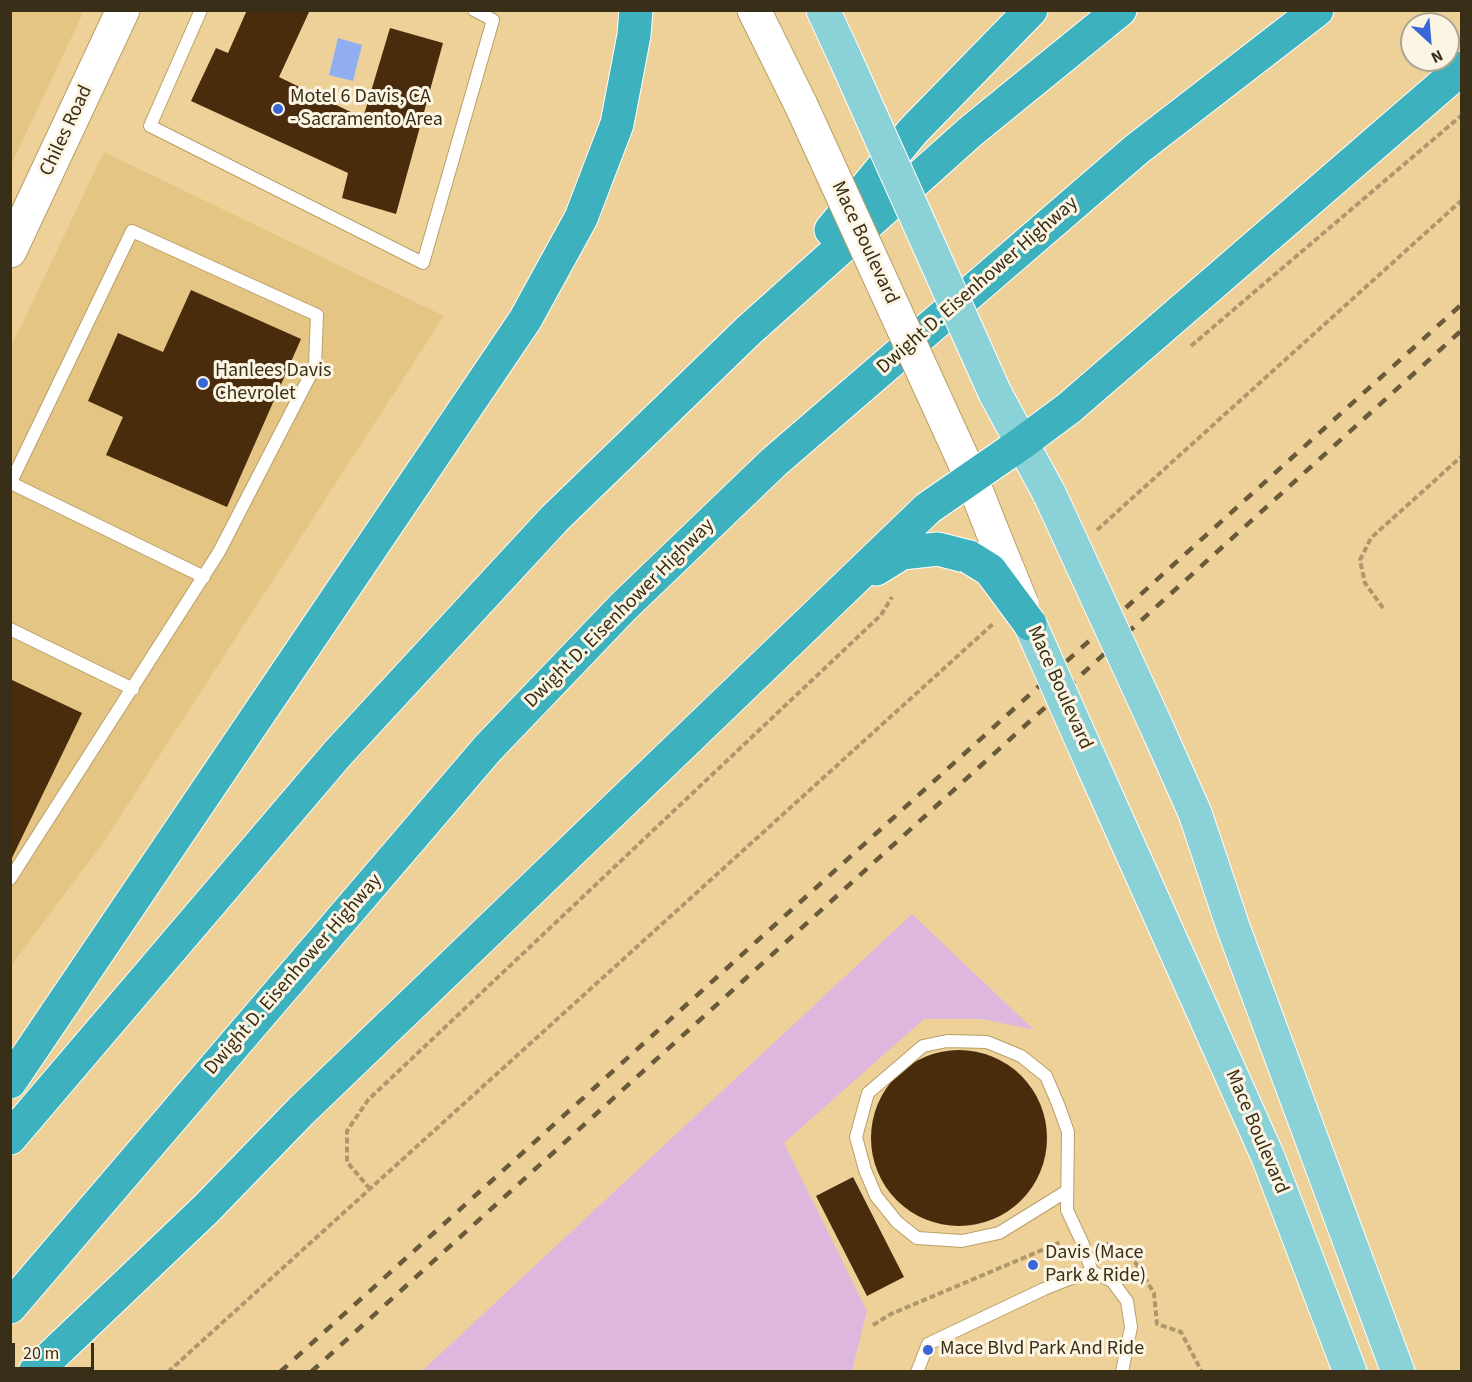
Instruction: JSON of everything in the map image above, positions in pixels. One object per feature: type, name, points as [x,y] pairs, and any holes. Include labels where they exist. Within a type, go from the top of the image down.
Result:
[{"type":"highway","points":[[10,1082],[525,320],[581,218],[617,124],[634,35],[636,10]]},
{"type":"highway","points":[[748,331],[913,131],[1031,10]]},
{"type":"highway","points":[[10,1138],[338,753],[554,519],[748,331],[970,132],[1120,10]]},
{"type":"highway","name":"Dwight D. Eisenhower Highway","points":[[10,1307],[488,748],[623,607],[774,462],[1128,157],[1317,10]]},
{"type":"highway","points":[[35,1371],[206,1209],[302,1111],[935,501],[1022,443],[1078,400],[1461,68]]},
{"type":"highway","points":[[849,586],[902,553],[938,549],[969,557],[990,570],[1015,621]]},
{"type":"main road","name":"Chiles Road","points":[[10,251],[123,10]]},
{"type":"main road","name":"Mace Boulevard","points":[[754,10],[801,105],[971,477],[993,533],[1015,621],[1101,783],[1268,1157],[1350,1371]]},
{"type":"main road","points":[[823,10],[995,393],[1050,495],[1195,813],[1233,927],[1398,1371]]},
{"type":"lane","points":[[201,10],[150,126],[423,262],[493,20],[474,10]]},
{"type":"lane","points":[[10,879],[134,689],[204,577],[219,552],[315,366],[317,315],[132,231],[11,483],[204,577]]},
{"type":"lane","points":[[10,629],[134,689]]},
{"type":"lane","points":[[1066,1191],[999,1233],[963,1241],[917,1238],[897,1222],[876,1196],[865,1170],[856,1137],[868,1093],[923,1046],[947,1041],[987,1042],[1021,1056],[1046,1076],[1068,1132],[1066,1210],[1082,1242],[1092,1272]]},
{"type":"lane","points":[[917,1371],[928,1344],[1044,1289],[1092,1272],[1112,1281],[1127,1301],[1131,1327],[1122,1371]]},
{"type":"path","points":[[1184,352],[1461,115]]},
{"type":"path","points":[[1088,538],[1461,200]]},
{"type":"path","points":[[1383,608],[1365,583],[1360,560],[1371,538],[1461,456]]},
{"type":"path","points":[[370,1189],[347,1162],[347,1131],[368,1100],[881,615],[892,597]]},
{"type":"path","points":[[168,1371],[370,1189],[1015,621]]},
{"type":"shaded area","points":[[10,11],[84,11],[11,165]]},
{"type":"shaded area","points":[[104,152],[444,316],[103,843],[11,966],[10,349]]},
{"type":"shaded area","points":[[912,914],[1034,1030],[983,1019],[924,1019],[784,1143],[867,1311],[852,1371],[422,1371]]},
{"type":"water","points":[[338,38],[362,45],[353,81],[329,75]]},
{"type":"building","name":"Motel 6 Davis, CA - Sacramento Area","points":[[247,10],[310,10],[279,77],[363,118],[390,28],[443,43],[396,214],[342,198],[348,173],[191,101],[216,48],[228,53]]},
{"type":"building","points":[[191,290],[301,339],[227,507],[106,455],[123,417],[88,401],[118,333],[163,352]]},
{"type":"building","points":[[10,679],[82,713],[10,862]]},
{"type":"building","points":[[959,1050],[993,1057],[1008,1065],[1021,1076],[1032,1089],[1040,1104],[1047,1138],[1040,1172],[1032,1187],[1021,1200],[1008,1211],[993,1219],[959,1226],[925,1219],[910,1211],[897,1200],[886,1187],[878,1172],[871,1138],[878,1104],[886,1089],[897,1076],[910,1065],[925,1057]]},
{"type":"building","points":[[853,1177],[904,1277],[867,1296],[816,1196]]},
{"type":"railway","points":[[280,1372],[1462,304]]},
{"type":"railway","points":[[311,1372],[1462,330]]},
{"type":"place","name":"Motel 6 Davis, CA - Sacramento Area","points":[[278,109]]},
{"type":"place","name":"Hanlees Davis Chevrolet","points":[[203,383]]},
{"type":"place","name":"Davis (Mace Park & Ride)","points":[[1033,1265]]},
{"type":"place","name":"Mace Blvd Park And Ride","points":[[928,1350]]}]
